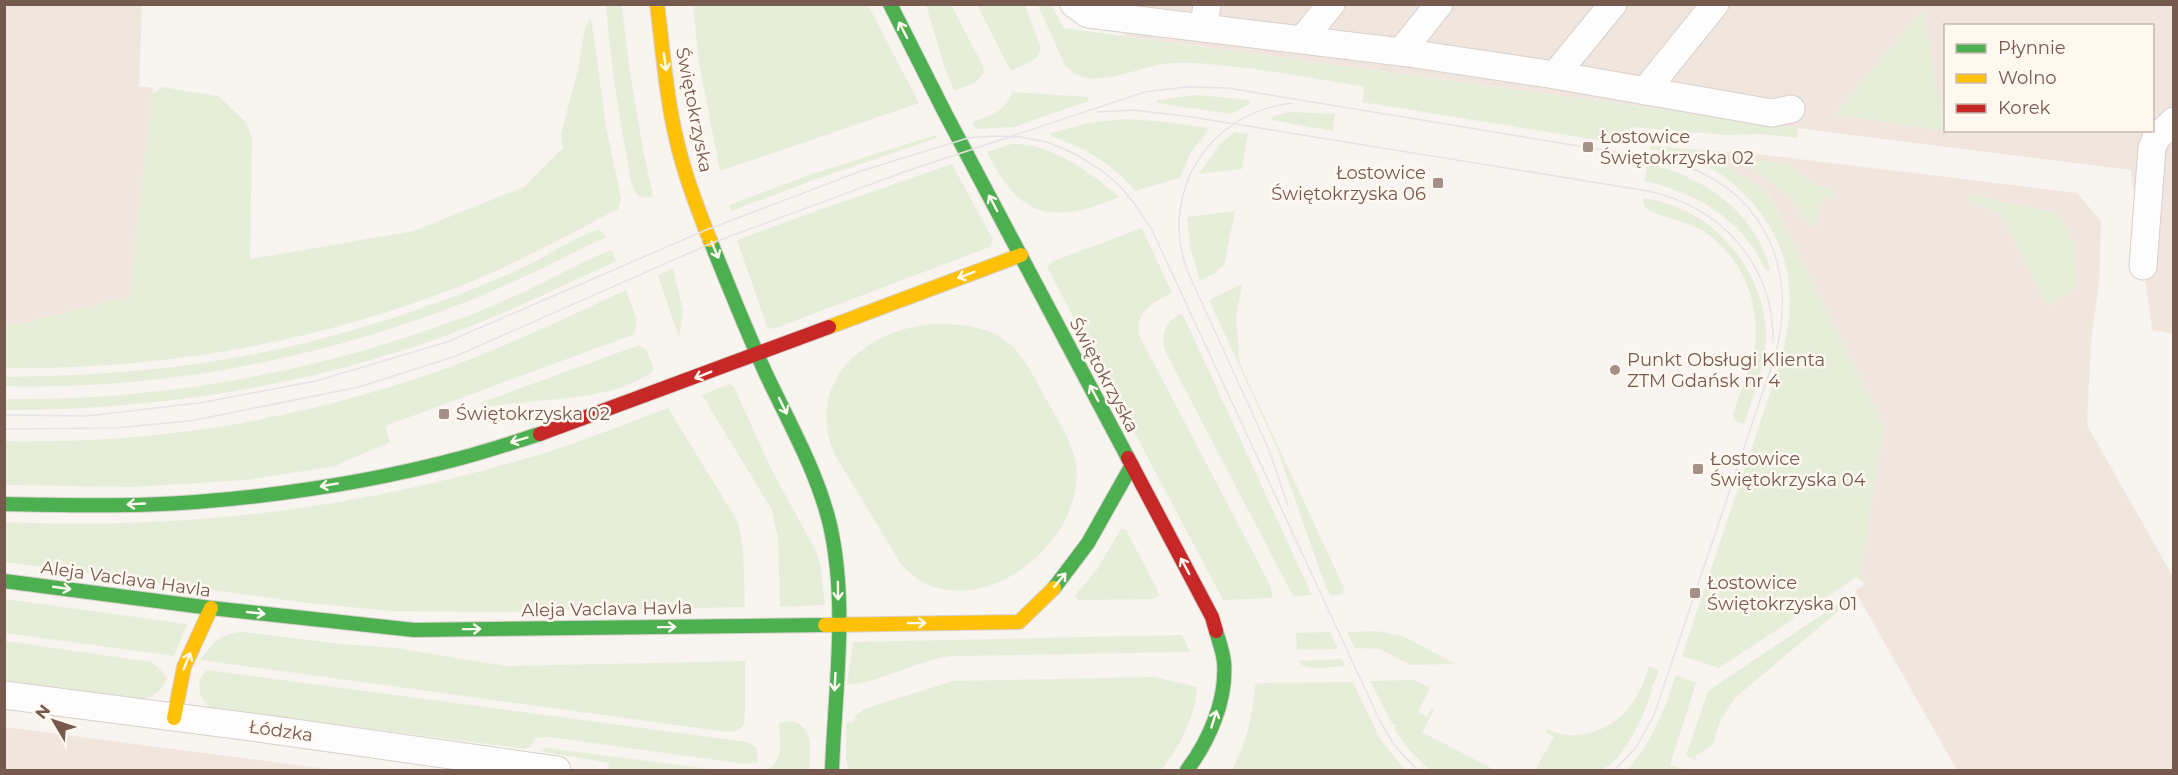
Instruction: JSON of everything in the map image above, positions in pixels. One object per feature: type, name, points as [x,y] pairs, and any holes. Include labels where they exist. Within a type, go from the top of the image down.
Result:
[{"type":"main road","name":"Świętokrzyska","points":[[657,4],[671,109],[682,159],[706,230],[757,354],[806,453],[830,526],[838,585],[832,771]]},
{"type":"main road","name":"Świętokrzyska","points":[[890,4],[1212,617],[1224,663],[1221,695],[1211,728],[1193,764],[1187,771]]},
{"type":"main road","points":[[4,504],[99,506],[196,502],[286,492],[378,477],[462,458],[557,429],[1021,255]]},
{"type":"main road","name":"Aleja Vaclava Havla","points":[[4,581],[211,608],[414,630],[1019,621],[1056,586],[1083,551],[1109,510],[1132,465]]},
{"type":"main road","points":[[174,718],[184,667],[211,608]]},
{"type":"street","points":[[1074,4],[1088,14],[1206,16],[1303,39],[1555,75],[1772,113],[1791,109]]},
{"type":"street","points":[[1303,39],[1331,4]]},
{"type":"street","points":[[1401,52],[1439,4]]},
{"type":"street","points":[[1555,75],[1613,4]]},
{"type":"street","points":[[1645,91],[1715,4]]},
{"type":"street","points":[[2143,266],[2152,148],[2156,138],[2174,121]]},
{"type":"street","name":"Łódzka","points":[[4,695],[266,729],[557,771]]},
{"type":"shaded area","points":[[5,5],[142,5],[139,86],[153,88],[129,296],[14,325],[5,324]]},
{"type":"shaded area","points":[[1109,5],[2173,5],[2173,334],[2152,330],[2131,170],[1827,132],[1125,36]]},
{"type":"shaded area","points":[[1712,151],[1757,154],[2077,193],[2101,221],[2099,284],[2091,341],[2087,425],[2173,577],[2173,770],[1957,770],[1855,591],[1865,584],[1860,577],[1884,425],[1768,192],[1709,154]]},
{"type":"shaded area","points":[[5,727],[226,756],[335,770],[5,770]]},
{"type":"green space","points":[[606,5],[622,5],[627,53],[653,196],[649,197],[638,195],[631,180],[614,81]]},
{"type":"green space","points":[[693,5],[868,5],[919,103],[720,171],[699,63]]},
{"type":"green space","points":[[926,5],[951,5],[983,66],[984,73],[976,82],[954,91]]},
{"type":"green space","points":[[977,5],[1025,5],[1041,48],[1037,58],[1011,71]]},
{"type":"green space","points":[[1038,5],[1051,5],[1064,28],[1798,128],[1797,138],[1631,127],[1627,145],[1362,102],[1364,87],[1245,68],[1204,64],[1165,64],[1112,77],[1087,78],[1075,74],[1065,66]]},
{"type":"green space","points":[[1923,9],[1944,131],[1835,114]]},
{"type":"green space","points":[[591,17],[606,126],[621,199],[618,209],[613,212],[471,282],[404,307],[348,324],[292,338],[178,358],[121,364],[5,368],[5,324],[14,325],[129,296],[152,94],[162,87],[218,96],[246,122],[252,139],[250,259],[414,231],[524,187],[563,148],[561,134],[578,69],[585,27]]},
{"type":"green space","points":[[1012,92],[1088,97],[1089,101],[1014,127],[975,129],[972,122],[1002,108]]},
{"type":"green space","points":[[1197,95],[1250,100],[1250,103],[1231,114],[1157,103],[1157,100]]},
{"type":"green space","points":[[1292,112],[1335,114],[1333,131],[1272,120],[1273,116]]},
{"type":"green space","points":[[1126,119],[1208,128],[1208,131],[1191,152],[1180,178],[1135,191],[1097,157],[1051,136],[1051,133],[1088,123]]},
{"type":"green space","points":[[1235,132],[1248,134],[1242,169],[1199,174],[1219,145]]},
{"type":"green space","points":[[936,135],[937,138],[731,211],[729,205],[812,174]]},
{"type":"green space","points":[[1012,144],[1042,148],[1056,154],[1083,169],[1120,197],[1096,206],[1057,213],[1026,204],[1000,175],[987,152]]},
{"type":"green space","points":[[1651,146],[1712,151],[1710,154],[1768,192],[1884,425],[1860,577],[1865,585],[1857,577],[1719,668],[1682,656],[1781,360],[1789,319],[1788,281],[1785,262],[1769,226],[1757,208],[1740,190],[1728,179],[1708,167],[1650,149]]},
{"type":"green space","points":[[1759,160],[1787,164],[1818,186],[1830,188],[1837,199],[1829,198],[1820,203],[1816,218],[1819,226],[1811,225],[1800,215],[1798,204],[1752,168]]},
{"type":"green space","points":[[952,164],[993,240],[990,247],[773,329],[767,327],[737,240]]},
{"type":"green space","points":[[1648,164],[1688,177],[1724,200],[1740,214],[1753,231],[1763,249],[1770,270],[1766,271],[1757,253],[1745,237],[1716,211],[1682,193],[1644,181]]},
{"type":"green space","points":[[1975,195],[2055,213],[2065,224],[2073,240],[2076,288],[2048,307],[2000,213],[1967,200]]},
{"type":"green space","points":[[1643,198],[1686,211],[1719,233],[1744,265],[1754,283],[1765,321],[1766,341],[1761,372],[1744,424],[1735,421],[1733,414],[1751,361],[1756,327],[1745,280],[1737,265],[1716,241],[1697,227],[1649,210],[1644,206]]},
{"type":"green space","points":[[1235,211],[1224,265],[1215,273],[1200,280],[1190,247],[1187,217]]},
{"type":"green space","points":[[1142,228],[1172,293],[1146,309],[1139,321],[1140,337],[1270,585],[1273,598],[1223,600],[1047,267],[1051,262]]},
{"type":"green space","points":[[599,229],[607,237],[506,285],[408,323],[352,340],[295,355],[180,377],[63,386],[5,386],[5,377],[164,368],[240,357],[316,340],[390,319],[473,289],[520,269]]},
{"type":"green space","points":[[612,250],[616,261],[505,312],[437,339],[331,371],[224,393],[169,400],[115,406],[5,410],[5,399],[123,395],[182,388],[240,379],[355,353],[477,312]]},
{"type":"green space","points":[[673,268],[683,311],[679,338],[658,275]]},
{"type":"green space","points":[[1242,284],[1236,317],[1240,364],[1344,588],[1343,594],[1330,595],[1326,588],[1277,448],[1209,300]]},
{"type":"green space","points":[[626,290],[636,319],[632,335],[385,426],[390,442],[335,466],[247,480],[134,487],[5,485],[5,441],[125,438],[245,422],[304,410],[362,395],[476,357]]},
{"type":"green space","points":[[1182,313],[1312,595],[1293,596],[1166,353],[1163,340],[1165,329],[1176,316]]},
{"type":"green space","points":[[938,324],[975,327],[1002,338],[1013,347],[1032,372],[1064,430],[1073,452],[1077,474],[1074,498],[1064,522],[1049,544],[1030,563],[1008,578],[984,587],[959,591],[929,585],[916,578],[901,564],[835,455],[827,428],[827,404],[835,382],[848,362],[866,347],[888,335],[912,327]]},
{"type":"green space","points":[[639,345],[647,351],[654,370],[637,381],[617,389],[572,398],[482,408],[480,403]]},
{"type":"green space","points":[[729,384],[734,387],[771,469],[815,549],[820,564],[825,605],[780,607],[778,538],[772,510],[702,395]]},
{"type":"green space","points":[[668,408],[738,522],[743,549],[745,607],[499,612],[391,611],[308,603],[5,562],[4,522],[74,524],[210,518],[344,501],[411,488],[544,453]]},
{"type":"green space","points":[[1121,529],[1127,532],[1159,596],[1153,599],[1078,600],[1075,595],[1096,571]]},
{"type":"green space","points":[[1847,598],[1849,602],[1736,697],[1720,721],[1713,745],[1695,756],[1696,760],[1686,756],[1708,691]]},
{"type":"green space","points":[[5,599],[187,624],[174,656],[5,633]]},
{"type":"green space","points":[[1376,631],[1403,636],[1455,664],[1410,665],[1380,649],[1355,648],[1347,632]]},
{"type":"green space","points":[[243,632],[341,644],[397,648],[506,666],[745,661],[744,724],[739,730],[728,732],[200,660],[218,640],[229,634]]},
{"type":"green space","points":[[1330,632],[1338,649],[1297,650],[1296,633]]},
{"type":"green space","points":[[1182,635],[1190,652],[951,656],[925,662],[873,680],[847,685],[853,642]]},
{"type":"green space","points":[[5,641],[151,662],[167,679],[151,697],[143,699],[5,681]]},
{"type":"green space","points":[[1342,659],[1345,666],[1320,668],[1307,667],[1298,661]]},
{"type":"green space","points":[[1649,666],[1659,670],[1654,685],[1652,684],[1651,687],[1653,688],[1633,734],[1619,756],[1601,770],[1596,771],[1535,770],[1554,737],[1545,732],[1547,729],[1558,733],[1582,735],[1604,728],[1623,714],[1634,700]]},
{"type":"green space","points":[[208,670],[747,742],[756,747],[758,762],[745,764],[549,737],[536,738],[530,747],[525,749],[211,708],[203,700],[199,689],[201,679]]},
{"type":"green space","points":[[1676,675],[1696,683],[1670,765],[1686,770],[1627,770],[1644,749],[1656,726]]},
{"type":"green space","points":[[1154,677],[1197,687],[1190,720],[1174,752],[1161,770],[850,770],[846,760],[846,723],[854,722],[856,716],[864,709],[953,681]]},
{"type":"green space","points":[[1415,680],[1430,688],[1418,712],[1427,717],[1431,708],[1434,710],[1422,732],[1495,770],[1431,770],[1411,751],[1394,728],[1395,723],[1392,724],[1370,681]]},
{"type":"green space","points":[[1353,682],[1380,739],[1405,770],[1232,770],[1245,740],[1251,719],[1255,686],[1258,683]]},
{"type":"green space","points":[[792,721],[799,724],[808,735],[810,741],[809,770],[767,770],[777,761],[779,755],[779,723]]},
{"type":"green space","points":[[545,748],[718,770],[608,770],[609,763],[539,751]]},
{"type":"tram line","points":[[4,429],[114,428],[190,421],[359,387],[456,356],[712,243],[904,172],[1145,92],[1186,87],[1228,88],[1670,161],[1702,173],[1729,190],[1750,210],[1766,234],[1777,262],[1782,291],[1781,323],[1775,356],[1654,715],[1637,746],[1615,770]]},
{"type":"tram line","points":[[1288,506],[1269,450],[1187,270],[1180,240],[1180,212],[1186,185],[1198,160],[1215,139],[1237,122],[1263,110],[1292,103]]},
{"type":"tram line","points":[[1097,112],[1133,110],[1192,117],[1648,191],[1675,199],[1699,211],[1739,244],[1764,288],[1771,314],[1773,342]]},
{"type":"tram line","points":[[4,415],[87,416],[199,403],[316,381],[447,342],[706,230],[861,171],[968,138],[1020,137],[1047,142],[1075,154],[1101,170],[1119,185],[1151,228],[1380,721],[1394,745],[1417,770]]},
{"type":"traffic: fast","points":[[890,4],[945,113],[1128,458]]},
{"type":"traffic: fast","points":[[710,240],[766,374],[810,466],[830,525],[835,555],[839,616],[832,770]]},
{"type":"traffic: fast","points":[[4,504],[172,504],[296,491],[429,466],[540,434]]},
{"type":"traffic: fast","points":[[1054,588],[1088,543],[1132,465]]},
{"type":"traffic: fast","points":[[4,581],[211,608],[414,630],[825,625]]},
{"type":"traffic: fast","points":[[1187,770],[1209,733],[1223,691],[1224,662],[1216,631]]},
{"type":"traffic: slow","points":[[657,4],[673,125],[692,192],[710,240]]},
{"type":"traffic: slow","points":[[829,327],[1021,255]]},
{"type":"traffic: slow","points":[[825,625],[1019,622],[1054,588]]},
{"type":"traffic: slow","points":[[174,718],[184,667],[211,608]]},
{"type":"traffic: jam","points":[[540,434],[829,327]]},
{"type":"traffic: jam","points":[[1128,458],[1212,617],[1216,631]]},
{"type":"place","name":"Łostowice Świętokrzyska 02","points":[[1588,147]]},
{"type":"place","name":"Łostowice Świętokrzyska 06","points":[[1438,183]]},
{"type":"place","name":"Punkt Obsługi Klienta ZTM Gdańsk nr 4","points":[[1615,370]]},
{"type":"place","name":"Świętokrzyska 02","points":[[444,414]]},
{"type":"place","name":"Łostowice Świętokrzyska 04","points":[[1698,469]]},
{"type":"place","name":"Łostowice Świętokrzyska 01","points":[[1695,593]]}]
